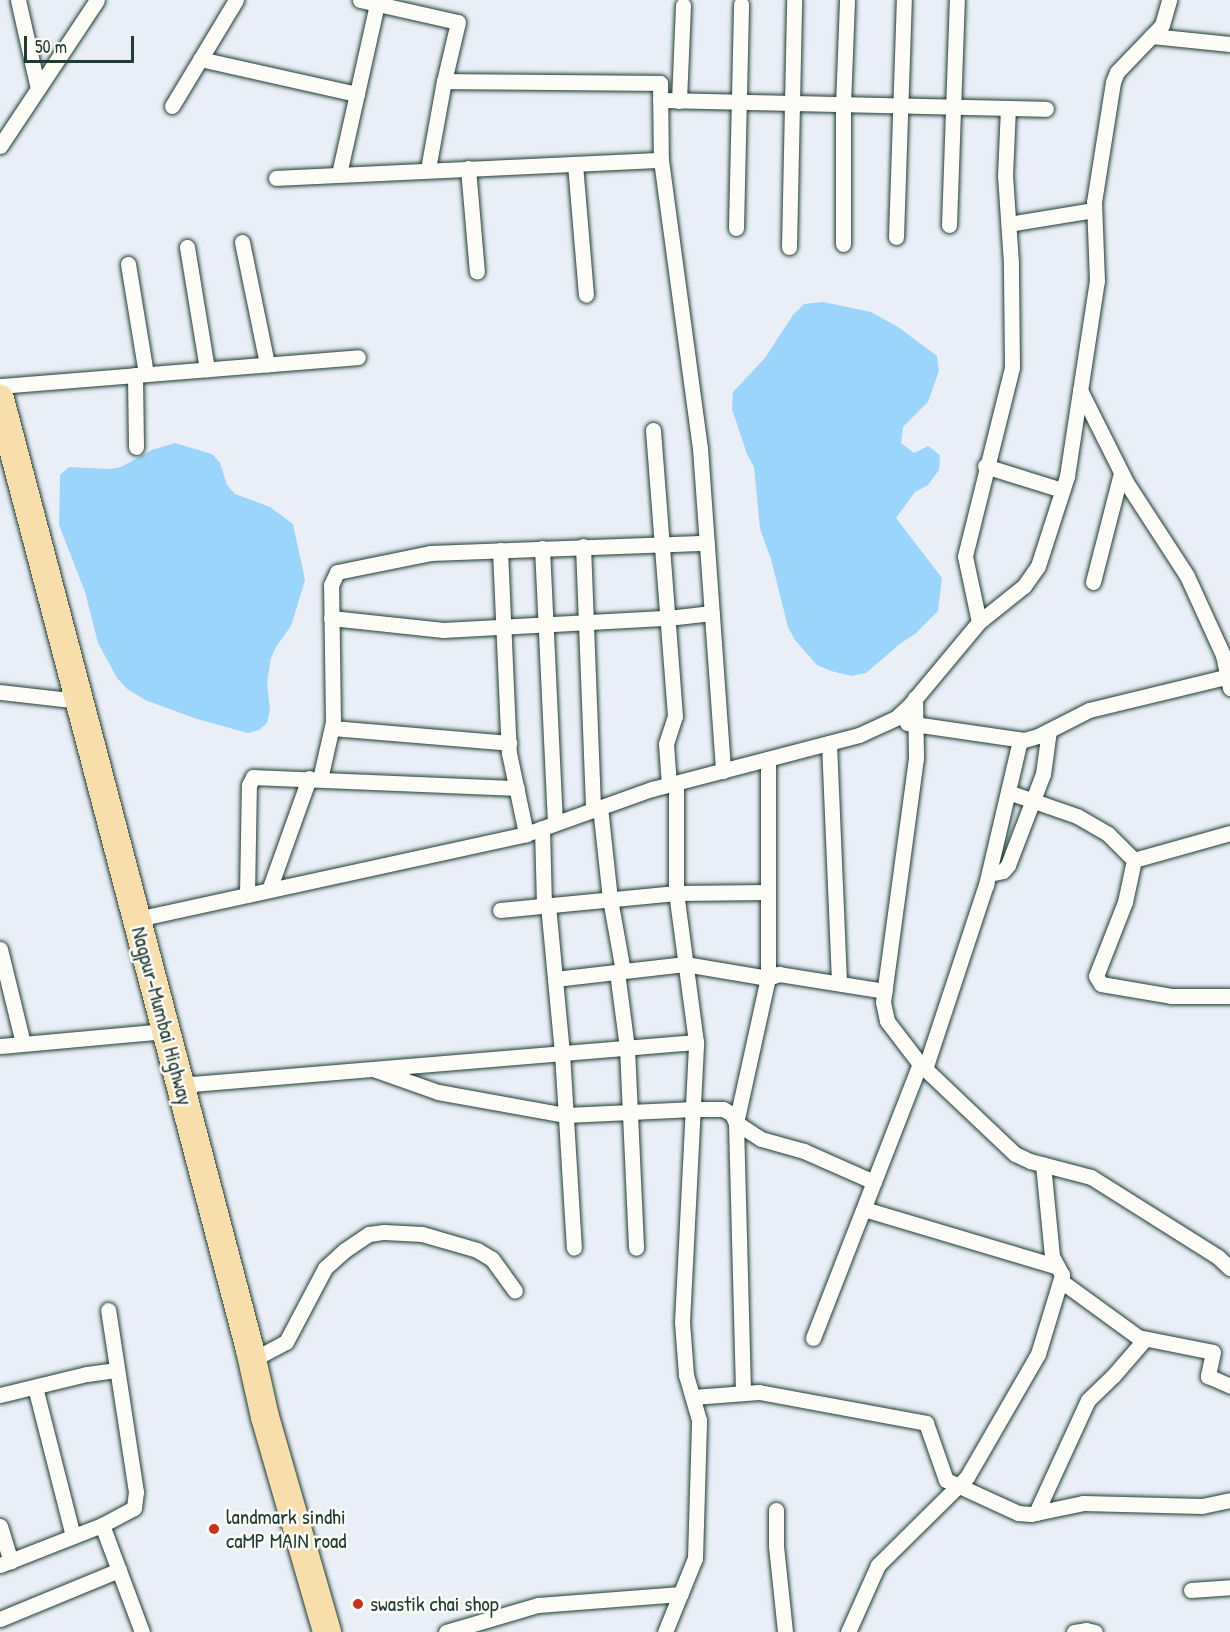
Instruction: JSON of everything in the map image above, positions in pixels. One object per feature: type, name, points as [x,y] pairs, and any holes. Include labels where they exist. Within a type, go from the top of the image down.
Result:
[{"type":"highway","name":"Nagpur-Mumbai Highway","points":[[0,399],[265,1417],[327,1632]]},
{"type":"street","points":[[18,0],[38,89]]},
{"type":"street","points":[[0,146],[98,0]]},
{"type":"street","points":[[172,106],[236,0]]},
{"type":"street","points":[[360,0],[458,22],[444,81],[428,170]]},
{"type":"street","points":[[789,247],[794,0]]},
{"type":"street","points":[[843,244],[843,105],[847,0]]},
{"type":"street","points":[[896,237],[904,0]]},
{"type":"street","points":[[949,225],[957,0]]},
{"type":"street","points":[[137,919],[526,834],[672,784],[859,735],[889,721],[915,698],[979,622],[1033,576],[1062,490],[1080,390],[1097,281],[1094,210],[1115,76],[1164,21],[1169,0]]},
{"type":"street","points":[[339,174],[377,4]]},
{"type":"street","points":[[736,228],[741,4]]},
{"type":"street","points":[[679,101],[683,5]]},
{"type":"street","points":[[1152,36],[1230,44]]},
{"type":"street","points":[[200,59],[357,94]]},
{"type":"street","points":[[444,81],[660,83],[661,160],[700,448],[723,771]]},
{"type":"street","points":[[660,100],[1046,109]]},
{"type":"street","points":[[979,622],[965,556],[985,466],[1012,367],[1009,224],[1005,176],[1008,108]]},
{"type":"street","points":[[276,178],[661,160]]},
{"type":"street","points":[[575,164],[586,296]]},
{"type":"street","points":[[468,168],[477,272]]},
{"type":"street","points":[[1009,224],[1094,210]]},
{"type":"street","points":[[242,242],[267,364]]},
{"type":"street","points":[[187,248],[207,369]]},
{"type":"street","points":[[128,264],[141,375],[136,447]]},
{"type":"street","points":[[0,386],[357,357]]},
{"type":"street","points":[[889,721],[1020,740],[1031,738],[1089,710],[1229,680],[1224,644],[1187,576],[1121,473],[1080,390]]},
{"type":"street","points":[[653,430],[675,716],[666,744],[672,784],[676,893],[696,1042],[682,1322],[685,1370],[699,1420],[696,1546],[692,1567],[665,1632]]},
{"type":"street","points":[[985,466],[1062,490]]},
{"type":"street","points":[[1093,582],[1121,473]]},
{"type":"street","points":[[269,890],[332,728],[331,580],[338,572],[421,554],[707,543]]},
{"type":"street","points":[[583,546],[597,809],[620,972],[627,1048],[636,1248]]},
{"type":"street","points":[[542,548],[549,826],[546,906],[562,1053],[574,1248]]},
{"type":"street","points":[[500,550],[509,743],[526,834]]},
{"type":"street","points":[[331,618],[443,630],[668,618],[712,613]]},
{"type":"street","points":[[0,692],[79,701]]},
{"type":"street","points":[[915,698],[916,758],[883,1008],[887,1021],[923,1066],[1008,1149],[1022,1158],[1091,1177],[1218,1257],[1230,1268]]},
{"type":"street","points":[[332,728],[509,743]]},
{"type":"street","points":[[989,874],[1002,872],[1008,865],[1044,770],[1049,730]]},
{"type":"street","points":[[813,1338],[874,1182],[923,1066],[989,874],[1020,740]]},
{"type":"street","points":[[829,743],[839,983]]},
{"type":"street","points":[[742,1392],[736,1123],[768,978],[768,759]]},
{"type":"street","points":[[247,895],[250,781],[257,776],[517,788]]},
{"type":"street","points":[[1008,792],[1077,816],[1108,834],[1134,860]]},
{"type":"street","points":[[1134,860],[1230,833]]},
{"type":"street","points":[[1134,860],[1125,902],[1097,981],[1101,984],[1171,996],[1230,996]]},
{"type":"street","points":[[500,910],[676,893],[768,892]]},
{"type":"street","points":[[0,949],[24,1044]]},
{"type":"street","points":[[555,979],[685,964],[761,974],[768,978],[779,974],[885,991]]},
{"type":"street","points":[[0,1046],[166,1031]]},
{"type":"street","points":[[180,1085],[696,1042]]},
{"type":"street","points":[[374,1069],[438,1092],[566,1115],[693,1109],[728,1111],[736,1123],[761,1139],[804,1151],[874,1182]]},
{"type":"street","points":[[848,1632],[878,1565],[967,1477],[1031,1371],[1060,1274],[1052,1256],[1043,1164]]},
{"type":"street","points":[[864,1209],[1060,1274],[1130,1332],[1145,1339],[1213,1352],[1208,1376],[1230,1386]]},
{"type":"street","points":[[252,1360],[286,1342],[325,1268],[345,1250],[369,1234],[384,1232],[422,1234],[477,1250],[492,1259],[515,1291]]},
{"type":"street","points":[[0,1527],[5,1563],[129,1513],[136,1501],[108,1310]]},
{"type":"street","points":[[1036,1513],[1088,1400],[1113,1376],[1145,1339]]},
{"type":"street","points":[[0,1395],[117,1370]]},
{"type":"street","points":[[35,1387],[73,1536]]},
{"type":"street","points":[[693,1397],[759,1392],[926,1423],[946,1480],[957,1488],[1018,1513],[1036,1513],[1083,1503],[1202,1506],[1230,1500]]},
{"type":"street","points":[[776,1510],[776,1546],[786,1632]]},
{"type":"street","points":[[102,1525],[138,1631]]},
{"type":"street","points":[[0,1619],[119,1570]]},
{"type":"street","points":[[1191,1590],[1230,1587]]},
{"type":"street","points":[[446,1632],[538,1605],[681,1594]]},
{"type":"street","points":[[1074,1632],[1090,1630],[1095,1632]]},
{"type":"water","points":[[823,302],[871,312],[898,327],[937,356],[939,371],[928,402],[903,427],[901,443],[914,453],[928,446],[940,455],[939,470],[928,485],[915,492],[896,518],[942,578],[938,611],[915,634],[866,673],[851,676],[817,665],[795,640],[788,627],[771,559],[760,529],[754,467],[747,454],[732,409],[733,392],[765,358],[793,315],[804,304]]},
{"type":"water","points":[[175,443],[212,454],[220,463],[227,485],[235,494],[270,507],[293,524],[305,580],[291,626],[271,658],[267,683],[270,710],[267,723],[259,730],[248,733],[197,719],[145,700],[126,688],[117,678],[98,643],[85,592],[59,525],[60,475],[69,467],[109,469],[121,467],[152,450]]},
{"type":"place","name":"landmark sindhi caMP MAIN road","points":[[214,1529]]},
{"type":"place","name":"swastik chai shop","points":[[358,1604]]}]
